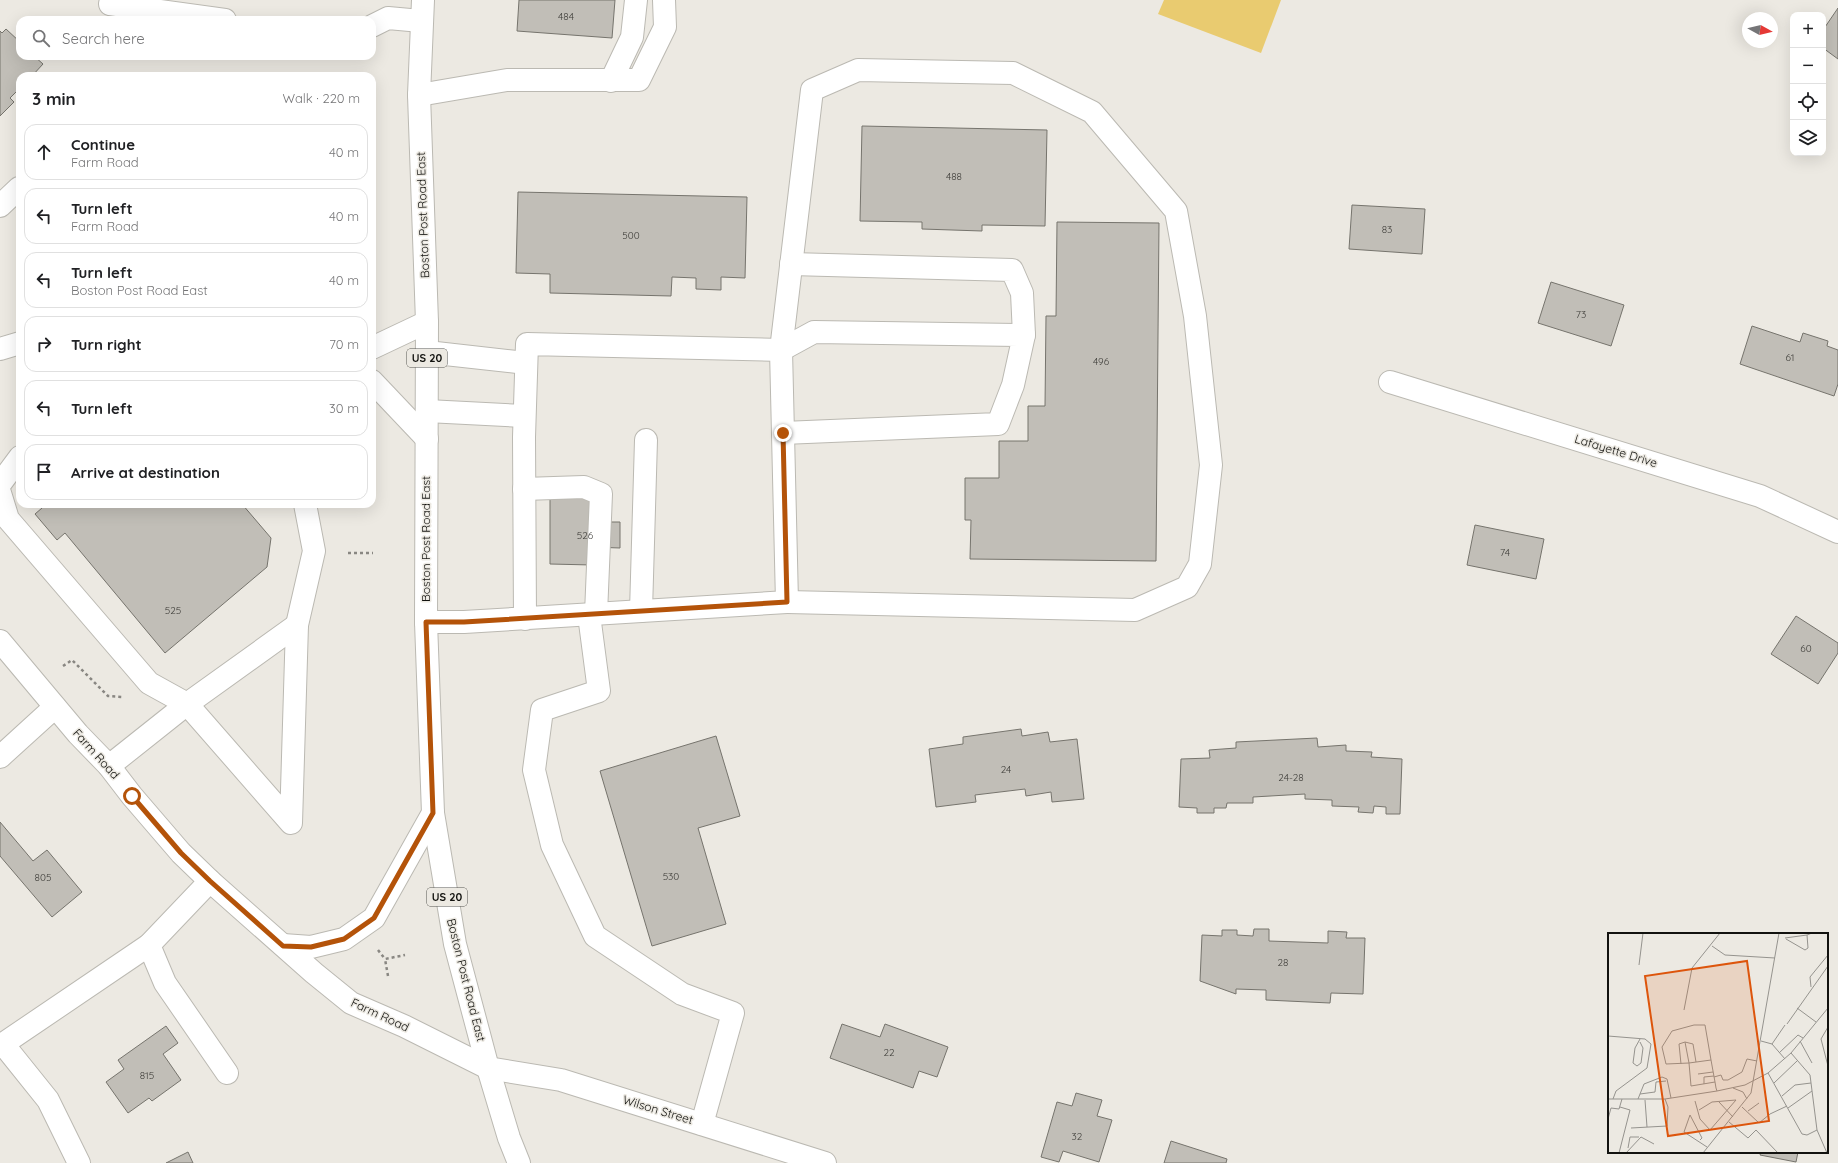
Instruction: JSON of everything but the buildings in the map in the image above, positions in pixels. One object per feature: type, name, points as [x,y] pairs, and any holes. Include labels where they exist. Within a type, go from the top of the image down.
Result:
[{"type":"main road","points":[[110,0],[110,4],[196,16]]},
{"type":"main road","points":[[611,80],[632,37],[636,0]]},
{"type":"main road","points":[[419,95],[507,80],[639,80],[665,26],[664,0]]},
{"type":"main road","points":[[376,24],[388,18],[422,10]]},
{"type":"main road","name":"Boston Post Road East","points":[[422,10],[419,95],[427,322],[426,622],[433,813],[455,944],[488,1068],[509,1138],[520,1163]]},
{"type":"main road","points":[[426,622],[525,619],[787,602],[1135,610],[1187,587],[1200,564],[1211,465],[1195,316],[1176,211],[1092,112],[1013,73],[858,70],[812,90],[781,350],[787,602]]},
{"type":"main road","points":[[0,206],[16,191]]},
{"type":"main road","points":[[783,433],[998,424],[1013,385],[1024,335],[1022,293],[1012,270],[791,264]]},
{"type":"main road","points":[[376,346],[427,322]]},
{"type":"main road","points":[[525,619],[524,416],[526,344],[781,350],[814,332],[1024,335]]},
{"type":"main road","points":[[0,350],[16,344]]},
{"type":"main road","points":[[427,352],[526,363]]},
{"type":"main road","name":"Lafayette Drive","points":[[1390,382],[1760,496],[1838,532]]},
{"type":"main road","points":[[376,386],[427,439]]},
{"type":"main road","points":[[427,412],[524,416]]},
{"type":"main road","points":[[641,611],[646,440]]},
{"type":"main road","points":[[0,484],[16,462]]},
{"type":"main road","points":[[524,489],[584,487],[601,494],[593,614],[599,691],[542,710],[534,770],[552,846],[595,936],[682,994],[733,1013],[702,1124]]},
{"type":"main road","points":[[0,493],[8,519],[149,683],[187,704],[291,822],[297,625],[314,551],[306,508]]},
{"type":"main road","points":[[109,766],[187,704],[297,625]]},
{"type":"main road","name":"Farm Road","points":[[0,641],[55,707],[109,766],[132,796],[181,853],[283,946],[351,1003],[404,1026],[488,1068]]},
{"type":"main road","points":[[0,757],[55,707]]},
{"type":"main road","points":[[283,946],[311,947],[344,939],[374,918],[433,813]]},
{"type":"main road","points":[[79,1163],[48,1100],[3,1044],[149,945],[210,881]]},
{"type":"main road","points":[[149,945],[165,983],[226,1073]]},
{"type":"main road","name":"Wilson Street","points":[[488,1068],[561,1080],[825,1163]]},
{"type":"path","points":[[348,553],[373,553]]},
{"type":"path","points":[[62,666],[72,660],[108,696],[120,698],[126,696]]},
{"type":"path","points":[[388,976],[385,959],[405,955]]},
{"type":"shaded area","points":[[1164,0],[1281,0],[1261,53],[1158,14]]},
{"type":"route","points":[[132,796],[181,853],[283,946],[311,947],[344,939],[374,918],[433,813],[426,622],[464,622],[787,602],[783,433]]}]
